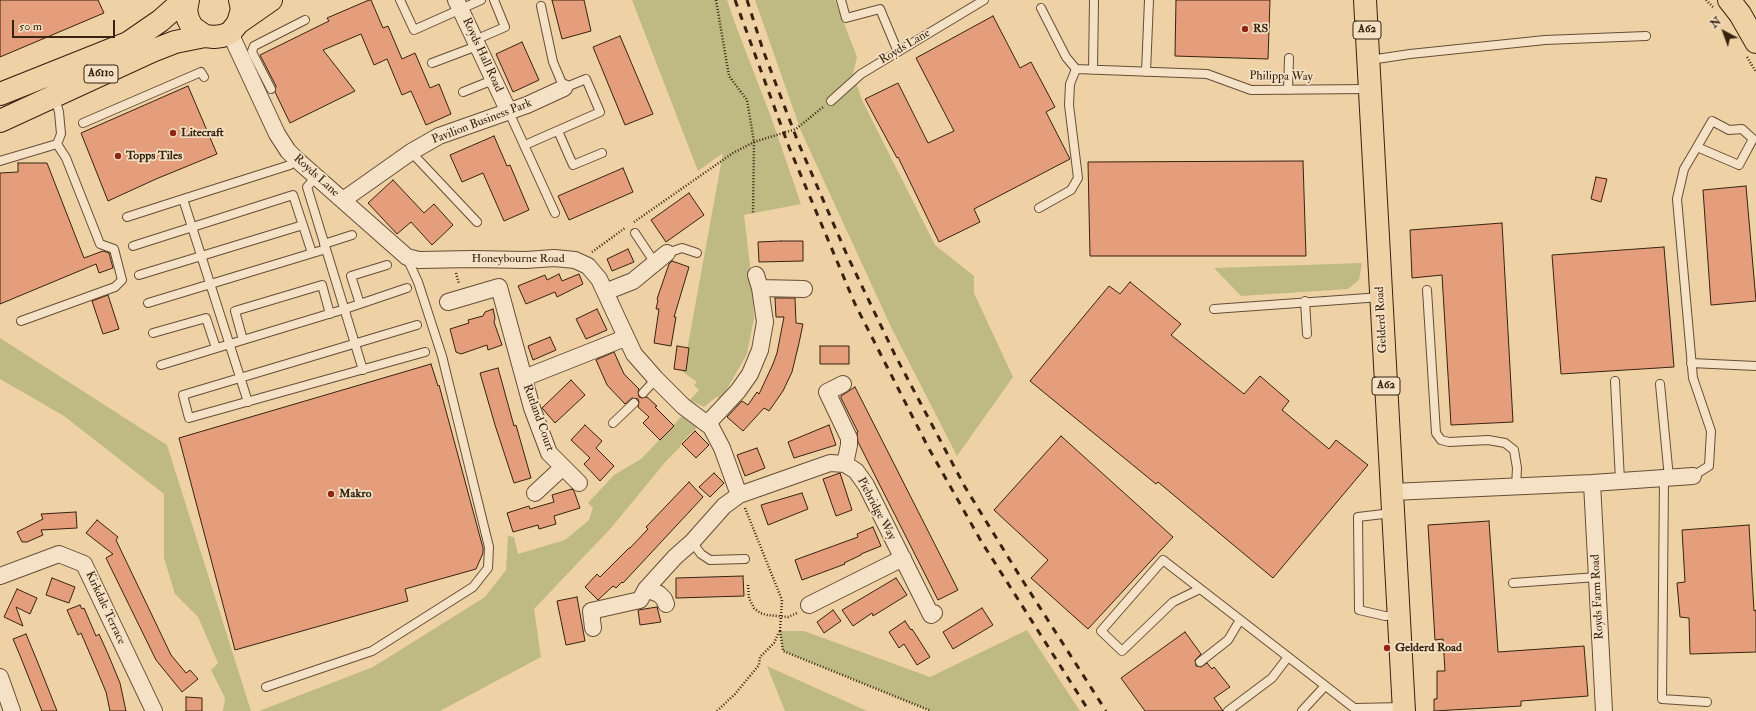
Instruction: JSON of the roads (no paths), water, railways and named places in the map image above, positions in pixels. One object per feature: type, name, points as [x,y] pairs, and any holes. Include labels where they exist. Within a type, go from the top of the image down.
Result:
[{"type":"main road","name":"A6110","points":[[0,94],[128,43],[160,21],[184,0]]},
{"type":"main road","points":[[188,0],[186,10],[188,19],[192,27],[205,36]]},
{"type":"main road","points":[[234,28],[242,9],[240,0]]},
{"type":"main road","name":"A6110","points":[[0,121],[54,95],[175,42],[205,36],[222,36],[272,0]]},
{"type":"main road","name":"Gelderd Road","points":[[1365,0],[1404,709]]},
{"type":"main road","points":[[1729,0],[1740,14],[1756,42]]},
{"type":"street","name":"Royds Hall Road","points":[[458,4],[508,110]]},
{"type":"street","name":"Royds Lane","points":[[234,28],[259,80],[277,134],[296,159],[407,257]]},
{"type":"street","name":"Pavilion Business Park","points":[[343,200],[412,152],[439,136],[508,110],[527,105],[564,88]]},
{"type":"street","points":[[605,292],[633,280],[667,253]]},
{"type":"street","name":"Honeybourne Road","points":[[407,257],[419,260],[526,260],[554,258],[575,260],[588,266],[599,279],[625,338],[634,354],[683,406],[708,423],[722,448],[740,495]]},
{"type":"street","points":[[708,423],[738,391],[750,374],[760,350],[765,322],[758,282],[804,289]]},
{"type":"street","points":[[448,302],[499,287],[524,378]]},
{"type":"street","name":"Rutland Court","points":[[579,483],[549,453],[532,408],[524,378],[625,338]]},
{"type":"street","points":[[593,628],[591,611],[640,600],[646,589],[675,557],[692,542],[724,506],[740,495],[830,463],[845,464],[849,438],[827,392],[843,384]]},
{"type":"street","name":"Piebridge Way","points":[[845,464],[856,471],[866,485],[931,615],[934,613]]},
{"type":"street","points":[[535,493],[563,467]]},
{"type":"street","points":[[1392,492],[1592,483],[1693,476]]},
{"type":"street","name":"Royds Farm Road","points":[[1592,483],[1604,711]]},
{"type":"street","name":"Kirkdale Terrace","points":[[0,576],[59,554],[84,564],[154,711]]},
{"type":"street","points":[[810,606],[903,558]]},
{"type":"street","points":[[646,589],[659,594],[664,599],[666,604]]},
{"type":"street","points":[[0,677],[12,711]]},
{"type":"lane","points":[[400,0],[414,30],[458,4],[481,0]]},
{"type":"lane","points":[[432,63],[476,43],[505,26],[494,0]]},
{"type":"lane","points":[[840,0],[846,18],[880,9],[898,52]]},
{"type":"lane","name":"Royds Lane","points":[[831,100],[861,74],[984,0]]},
{"type":"lane","points":[[1093,70],[1094,0]]},
{"type":"lane","points":[[1146,72],[1149,0]]},
{"type":"lane","points":[[525,145],[600,112],[586,79],[564,88],[553,62],[541,6]]},
{"type":"lane","points":[[1039,208],[1071,190],[1078,178],[1069,105],[1070,84],[1076,69],[1066,57],[1041,8]]},
{"type":"lane","points":[[271,90],[259,80],[252,51],[254,46],[305,20]]},
{"type":"lane","points":[[1368,60],[1410,54],[1545,40],[1646,36]]},
{"type":"lane","points":[[1288,90],[1289,58]]},
{"type":"lane","name":"Philippa Way","points":[[1076,69],[1207,74],[1250,90],[1370,88]]},
{"type":"lane","points":[[83,123],[201,72],[204,77]]},
{"type":"lane","points":[[463,92],[493,80]]},
{"type":"lane","points":[[54,95],[59,112],[61,134],[57,144]]},
{"type":"lane","points":[[508,110],[555,213]]},
{"type":"lane","points":[[1693,476],[1709,466],[1712,431],[1693,378],[1677,199],[1684,169],[1712,121],[1729,130],[1742,129],[1753,139],[1739,165],[1697,147]]},
{"type":"lane","points":[[558,131],[573,165],[602,153]]},
{"type":"lane","points":[[0,161],[57,144]]},
{"type":"lane","points":[[21,321],[114,287],[122,280],[114,249],[100,244],[66,158],[57,144]]},
{"type":"lane","points":[[412,152],[477,222]]},
{"type":"lane","points":[[127,217],[290,165],[296,159]]},
{"type":"lane","points":[[316,177],[307,187],[363,370]]},
{"type":"lane","points":[[133,246],[293,195],[312,253]]},
{"type":"lane","points":[[183,199],[228,344],[248,402]]},
{"type":"lane","points":[[139,275],[303,225]]},
{"type":"lane","points":[[635,233],[655,263]]},
{"type":"lane","points":[[148,303],[312,253],[352,235]]},
{"type":"lane","points":[[667,253],[682,248],[697,253]]},
{"type":"lane","points":[[266,687],[372,650],[474,587],[488,568],[489,546],[442,356],[418,282],[407,257]]},
{"type":"lane","points":[[360,304],[351,276],[387,265]]},
{"type":"lane","points":[[243,340],[234,311],[322,285],[330,314]]},
{"type":"lane","points":[[161,365],[330,314],[407,288]]},
{"type":"lane","points":[[1427,290],[1436,433],[1441,440],[1449,442],[1488,440],[1505,443],[1514,450],[1517,468],[1516,486]]},
{"type":"lane","points":[[1214,309],[1381,297]]},
{"type":"lane","points":[[1305,302],[1307,334]]},
{"type":"lane","points":[[153,333],[206,318],[216,348]]},
{"type":"lane","points":[[417,325],[183,395],[189,418],[424,352]]},
{"type":"lane","points":[[1691,363],[1756,366]]},
{"type":"lane","points":[[643,393],[656,379]]},
{"type":"lane","points":[[1615,381],[1620,481]]},
{"type":"lane","points":[[1660,384],[1667,478],[1662,699],[1707,702]]},
{"type":"lane","points":[[613,423],[634,403]]},
{"type":"lane","points":[[1393,513],[1358,517],[1359,610],[1385,616],[1399,615]]},
{"type":"lane","points":[[692,542],[701,554],[710,560],[745,559]]},
{"type":"lane","points":[[1200,589],[1173,602],[1122,651],[1101,631],[1164,560],[1354,708],[1404,709]]},
{"type":"lane","points":[[1514,583],[1597,577]]},
{"type":"lane","points":[[1200,662],[1228,640],[1240,620]]},
{"type":"lane","points":[[1228,711],[1272,678],[1288,657]]},
{"type":"lane","points":[[1302,711],[1325,686]]},
{"type":"railway","points":[[735,0],[789,147],[855,304],[928,447],[981,541],[1089,711]]},
{"type":"railway","points":[[747,0],[763,50],[798,142],[847,255],[895,355],[965,487],[1106,711]]},
{"type":"place","name":"RS","points":[[1245,29]]},
{"type":"place","name":"Litecraft","points":[[173,133]]},
{"type":"place","name":"Topps Tiles","points":[[118,156]]},
{"type":"place","name":"Makro","points":[[331,494]]},
{"type":"place","name":"Gelderd Road","points":[[1387,648]]}]
